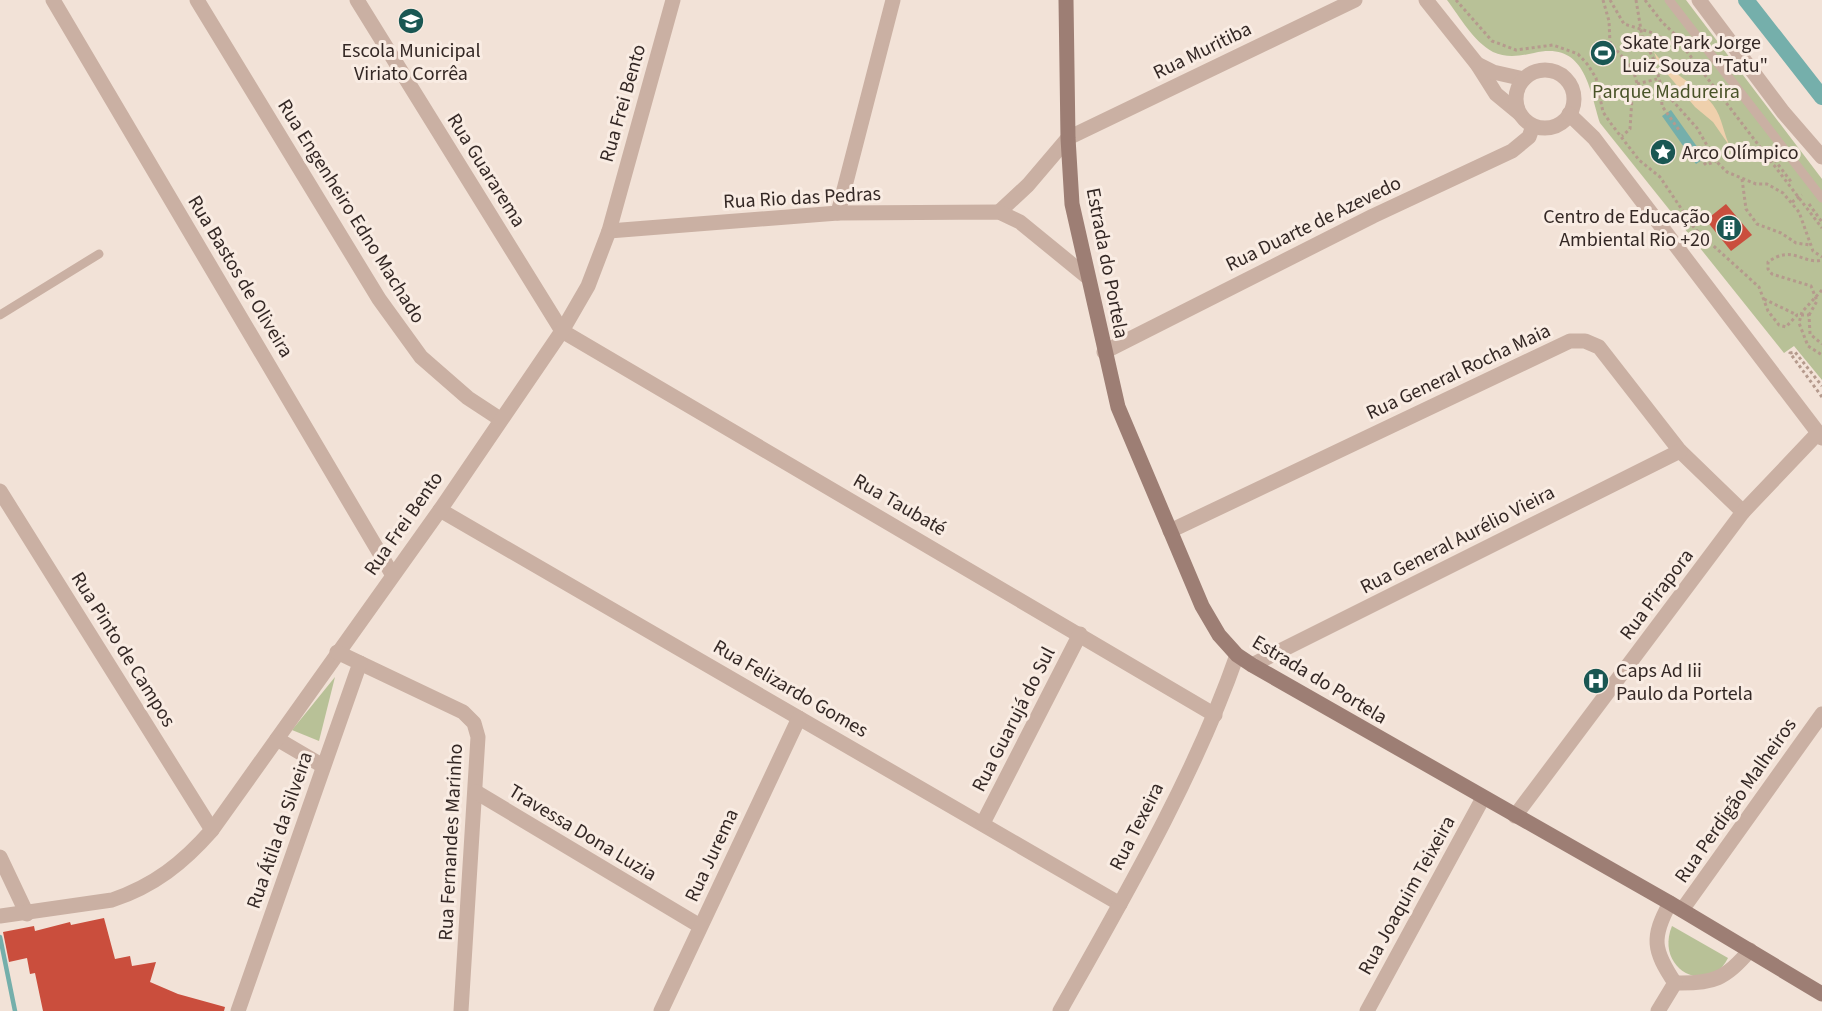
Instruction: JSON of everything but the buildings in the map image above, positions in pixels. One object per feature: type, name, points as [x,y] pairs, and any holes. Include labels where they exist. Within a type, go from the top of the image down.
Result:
[{"type":"main road","name":"Estrada do Portela","points":[[1066,0],[1068,138],[1072,204],[1104,352],[1118,407],[1144,476],[1202,606],[1219,635],[1237,655],[1252,665],[1676,906],[1822,994]]},
{"type":"street","name":"Rua Bastos de Oliveira","points":[[52,0],[392,574]]},
{"type":"street","name":"Rua Engenheiro Edno Machado","points":[[197,0],[379,299],[421,357],[468,398],[500,419]]},
{"type":"street","name":"Rua Guararema","points":[[357,0],[562,331]]},
{"type":"street","name":"Rua Frei Bento","points":[[0,916],[112,900],[129,894],[164,877],[189,856],[212,831],[392,574],[440,510],[562,331],[588,286],[609,231],[673,0]]},
{"type":"street","points":[[838,213],[893,0]]},
{"type":"street","name":"Rua Muritiba","points":[[1068,138],[1355,0]]},
{"type":"street","points":[[1426,0],[1477,64],[1496,94],[1533,126],[1541,128],[1557,125],[1569,114],[1574,96],[1566,80],[1558,74],[1540,70],[1524,79],[1516,95],[1519,112]]},
{"type":"street","points":[[1699,0],[1783,112],[1822,157]]},
{"type":"street","points":[[1477,64],[1494,72],[1524,79]]},
{"type":"street","points":[[1569,114],[1594,138],[1820,436]]},
{"type":"street","name":"Rua Duarte de Azevedo","points":[[1104,352],[1373,216],[1512,151],[1529,137],[1533,126]]},
{"type":"street","points":[[999,212],[1028,185],[1068,138]]},
{"type":"street","name":"Rua Rio das Pedras","points":[[609,231],[838,213],[999,212],[1020,222],[1086,276]]},
{"type":"street","name":"Rua Taubaté","points":[[562,331],[1215,715]]},
{"type":"street","name":"Rua General Rocha Maia","points":[[1170,531],[1570,341],[1584,341],[1599,347],[1680,451],[1743,512]]},
{"type":"street","name":"Rua Pirapora","points":[[1515,816],[1743,512],[1820,436]]},
{"type":"street","name":"Rua General Aurélio Vieira","points":[[1252,665],[1680,451]]},
{"type":"street","name":"Rua Pinto de Campos","points":[[0,491],[212,831]]},
{"type":"street","name":"Rua Felizardo Gomes","points":[[440,510],[1120,904]]},
{"type":"street","name":"Rua Guarujá do Sul","points":[[983,823],[1080,634]]},
{"type":"street","name":"Rua Fernandes Marinho","points":[[337,652],[463,712],[474,723],[478,737],[476,792],[461,1011]]},
{"type":"street","name":"Rua Texeira","points":[[1060,1011],[1120,904],[1215,715],[1237,655]]},
{"type":"street","name":"Rua Átila da Silveira","points":[[238,1011],[360,663]]},
{"type":"street","name":"Rua Perdigão Malheiros","points":[[1675,983],[1660,960],[1656,933],[1822,714]]},
{"type":"street","name":"Rua Jurema","points":[[661,1011],[799,718]]},
{"type":"street","points":[[278,739],[323,766]]},
{"type":"street","name":"Travessa Dona Luzia","points":[[476,792],[700,926]]},
{"type":"street","name":"Rua Joaquim Teixeira","points":[[1367,1011],[1483,798]]},
{"type":"street","points":[[0,857],[22,914]]},
{"type":"street","points":[[1658,1011],[1675,983],[1695,984],[1724,976],[1750,950]]},
{"type":"lane","points":[[1669,0],[1822,198]]},
{"type":"lane","points":[[0,315],[99,254]]},
{"type":"path","points":[[1456,0],[1481,32],[1504,47],[1516,50],[1552,45],[1578,54],[1596,78],[1603,112],[1639,160],[1660,177],[1695,229],[1714,249],[1760,287],[1779,325],[1786,327],[1797,315]]},
{"type":"path","points":[[1603,0],[1609,21],[1610,43],[1633,69],[1637,84],[1636,93],[1632,98],[1630,129],[1622,136]]},
{"type":"path","points":[[1610,0],[1624,24],[1641,29],[1685,49],[1822,222]]},
{"type":"path","points":[[1636,0],[1641,29],[1654,60],[1657,79],[1662,89],[1697,128],[1716,161],[1727,172],[1742,179],[1775,187],[1792,202],[1799,212],[1810,245],[1822,259],[1812,261],[1793,254],[1774,258],[1768,262],[1768,269],[1772,274],[1811,286],[1816,300],[1809,315],[1810,334],[1822,344]]},
{"type":"path","points":[[1645,0],[1662,22],[1692,51],[1822,228]]},
{"type":"path","points":[[1637,84],[1657,79]]},
{"type":"path","points":[[1662,89],[1662,106],[1679,130]]},
{"type":"path","points":[[1689,144],[1706,165],[1716,161]]},
{"type":"path","points":[[1742,179],[1746,209],[1758,224],[1781,233],[1796,243],[1810,245]]},
{"type":"path","points":[[1792,202],[1800,196]]},
{"type":"path","points":[[1822,290],[1802,312],[1799,322],[1808,346],[1822,355]]},
{"type":"path","points":[[1764,299],[1797,315],[1809,315]]},
{"type":"path","points":[[1822,386],[1795,352],[1790,353],[1822,397]]},
{"type":"green space","name":"Parque Madureira","points":[[1447,0],[1686,0],[1822,179],[1822,380],[1794,346],[1784,353],[1600,123],[1588,82],[1574,61],[1564,54],[1551,51],[1513,56],[1493,52],[1473,35]]},
{"type":"green space","points":[[335,677],[319,741],[292,730]]},
{"type":"green space","points":[[1672,926],[1728,958],[1719,970],[1709,976],[1697,977],[1686,973],[1677,966],[1670,955],[1668,942]]},
{"type":"sand","points":[[1654,52],[1668,67],[1707,97],[1719,115],[1731,148],[1713,122],[1695,107],[1658,63]]},
{"type":"water","points":[[1671,110],[1705,158],[1696,164],[1662,116]]},
{"type":"waterway","points":[[1746,0],[1822,97]]},
{"type":"waterway","points":[[0,937],[15,1011]]},
{"type":"place","name":"Escola Municipal Viriato Corrêa","points":[[411,21]]},
{"type":"place","name":"Skate Park Jorge Luiz Souza \"Tatu\"","points":[[1603,53]]},
{"type":"place","name":"Arco Olímpico","points":[[1663,152]]},
{"type":"place","name":"Centro de Educação Ambiental Rio +20","points":[[1729,228]]},
{"type":"place","name":"Caps Ad Iii Paulo da Portela","points":[[1596,681]]}]
